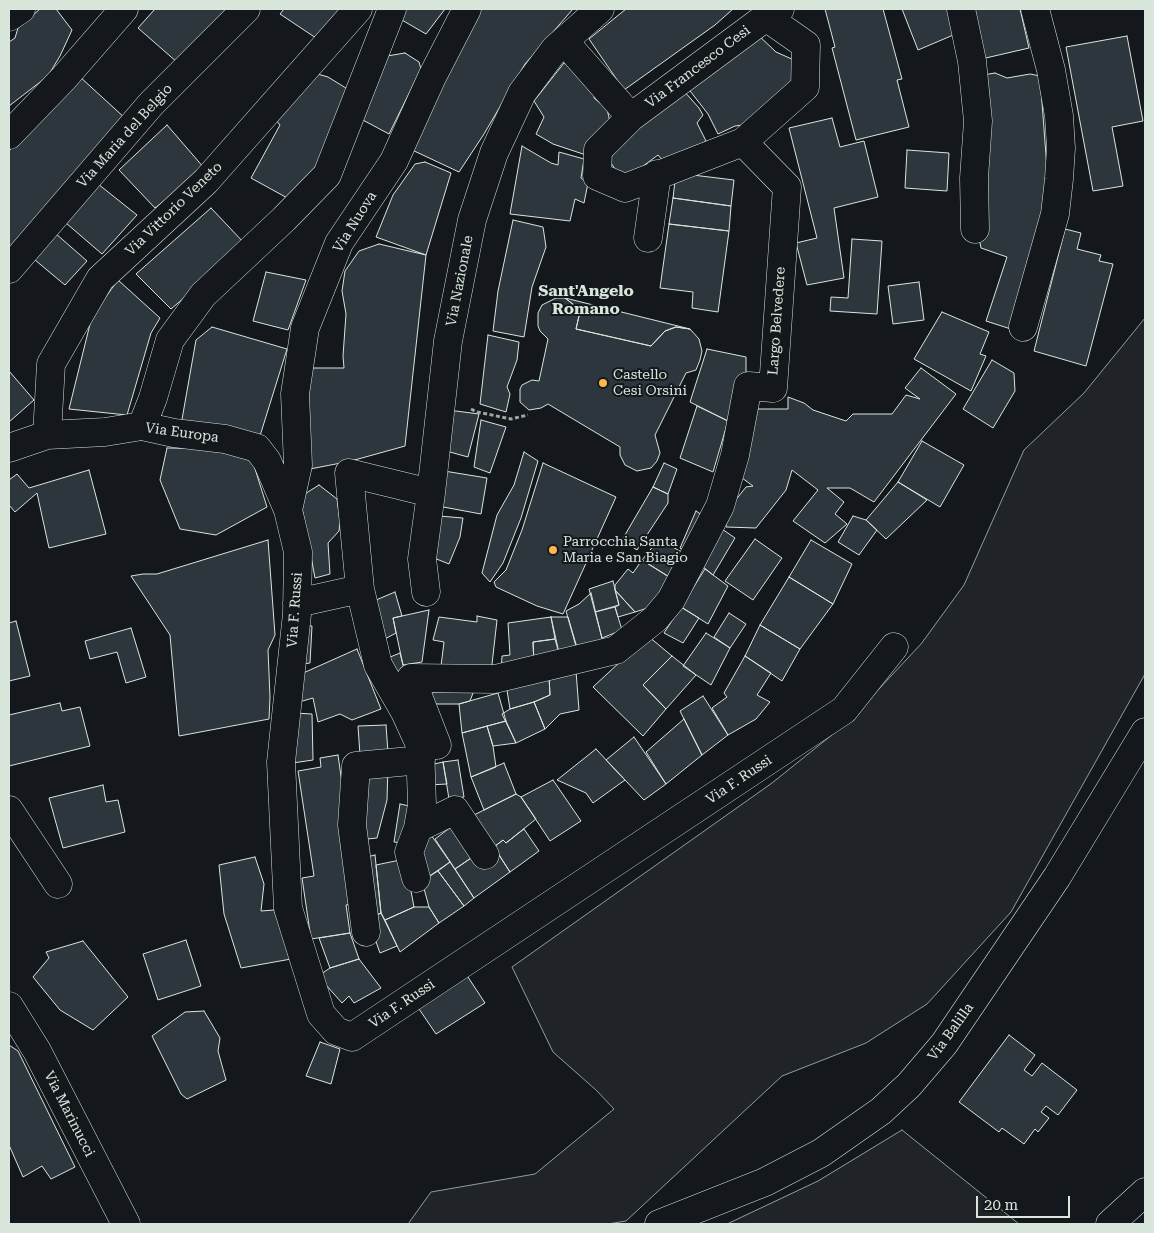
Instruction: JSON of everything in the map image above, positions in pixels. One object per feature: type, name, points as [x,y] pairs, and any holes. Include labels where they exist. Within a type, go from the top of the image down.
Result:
[{"type":"street","points":[[9,17],[21,9]]},
{"type":"street","points":[[9,135],[64,79],[124,9]]},
{"type":"street","name":"Via Maria del Belgio","points":[[9,269],[151,104],[246,9]]},
{"type":"street","name":"Via Vittorio Veneto","points":[[47,435],[51,364],[100,278],[206,181],[358,9]]},
{"type":"street","points":[[142,426],[153,398],[170,340],[203,295],[284,219],[327,175],[392,9]]},
{"type":"street","name":"Via Nuova","points":[[288,510],[298,465],[295,394],[305,328],[339,242],[394,160],[432,77],[468,9]]},
{"type":"street","name":"Via Nazionale","points":[[426,592],[422,559],[448,341],[472,220],[494,153],[522,93],[555,49],[600,9]]},
{"type":"street","points":[[961,9],[972,61],[978,121],[974,178],[975,229]]},
{"type":"street","points":[[1023,328],[1055,214],[1061,148],[1059,116],[1051,70],[1035,9]]},
{"type":"street","name":"Via Francesco Cesi","points":[[773,13],[806,45],[805,87],[743,142],[656,174],[625,188],[597,176],[598,150],[631,117],[773,13]]},
{"type":"street","name":"Via Francesco Cesi","points":[[564,41],[631,117]]},
{"type":"street","name":"Largo Belvedere","points":[[420,752],[437,745],[411,678],[495,679],[616,650],[655,619],[671,600],[720,506],[735,455],[748,386],[772,388],[787,188],[743,142]]},
{"type":"street","points":[[648,238],[656,174]]},
{"type":"street","name":"Via Europa","points":[[9,448],[47,435],[105,432],[142,426],[174,433],[225,439],[256,448],[267,461],[288,510]]},
{"type":"street","points":[[416,878],[409,852],[418,828],[422,805],[420,752],[405,712],[378,665],[360,589],[349,473],[431,493]]},
{"type":"street","name":"Via F. Russi","points":[[288,510],[298,552],[297,603],[281,762],[288,908],[321,1014],[336,1031],[352,1037],[844,710],[894,647]]},
{"type":"street","points":[[297,603],[360,589]]},
{"type":"street","name":"Via Balilla","points":[[659,1224],[765,1182],[821,1153],[881,1111],[909,1085],[944,1044],[1040,901],[1145,732]]},
{"type":"street","points":[[366,932],[352,825],[356,766],[420,752]]},
{"type":"street","points":[[9,810],[58,884]]},
{"type":"street","points":[[418,828],[455,810],[485,855]]},
{"type":"street","name":"Via Marinucci","points":[[9,1006],[37,1052],[126,1224]]},
{"type":"street","points":[[1110,1224],[1145,1192]]},
{"type":"path","points":[[442,392],[477,412],[511,419],[528,416]]},
{"type":"shaded area","points":[[1145,318],[1145,674],[1011,912],[927,1004],[866,1043],[782,1076],[626,1221],[608,1224],[408,1224],[431,1192],[535,1174],[614,1109],[596,1090],[553,1052],[512,967],[772,783],[848,722],[921,644],[964,585],[1024,450],[1084,393]]},
{"type":"shaded area","points":[[902,1130],[1019,1224],[727,1224],[818,1181]]},
{"type":"building","points":[[40,9],[56,9],[72,30],[48,76],[9,106],[9,42],[15,38],[18,28]]},
{"type":"building","points":[[155,9],[234,9],[178,63],[138,28]]},
{"type":"building","points":[[284,9],[344,9],[319,40],[280,14]]},
{"type":"building","points":[[398,9],[445,9],[426,34],[395,16]]},
{"type":"building","points":[[477,9],[573,9],[525,64],[484,134],[459,172],[410,149]]},
{"type":"building","points":[[626,9],[733,9],[715,25],[624,90],[589,39]]},
{"type":"building","points":[[825,9],[883,9],[902,79],[897,80],[909,127],[856,140],[832,48],[835,47]]},
{"type":"building","points":[[902,9],[948,9],[958,33],[918,50]]},
{"type":"building","points":[[966,9],[1020,9],[1029,48],[977,60]]},
{"type":"building","points":[[757,34],[776,52],[794,60],[796,85],[752,124],[735,126],[718,134],[708,114],[687,87]]},
{"type":"building","points":[[1127,36],[1143,121],[1112,127],[1123,186],[1093,191],[1066,47]]},
{"type":"building","points":[[405,53],[419,62],[421,69],[389,134],[361,119],[387,56]]},
{"type":"building","points":[[564,63],[580,70],[595,90],[594,98],[607,109],[611,126],[586,155],[553,144],[536,134],[544,117],[534,101]]},
{"type":"building","points":[[314,73],[328,77],[354,93],[334,142],[291,200],[251,178],[280,125],[276,120]]},
{"type":"building","points":[[995,73],[1007,78],[1030,74],[1040,76],[1049,195],[1014,330],[986,321],[1007,257],[981,248],[976,222],[977,76]]},
{"type":"building","points":[[79,76],[126,119],[9,259],[9,151]]},
{"type":"building","points":[[683,90],[703,115],[697,123],[706,141],[668,167],[658,155],[623,181],[609,160],[624,140]]},
{"type":"building","points":[[832,118],[840,147],[864,141],[878,197],[834,208],[844,278],[807,285],[796,243],[817,238],[789,128]]},
{"type":"building","points":[[167,125],[205,169],[155,208],[119,170]]},
{"type":"building","points":[[522,146],[558,165],[559,152],[584,159],[581,178],[588,183],[584,203],[575,199],[570,221],[510,214]]},
{"type":"building","points":[[907,150],[949,153],[947,191],[905,188]]},
{"type":"building","points":[[425,162],[451,173],[426,255],[376,237],[393,195],[415,164]]},
{"type":"building","points":[[676,173],[734,180],[731,206],[673,198]]},
{"type":"building","points":[[98,184],[137,215],[102,254],[66,223]]},
{"type":"building","points":[[673,198],[731,206],[729,231],[669,224]]},
{"type":"building","points":[[211,208],[246,245],[171,309],[136,274]]},
{"type":"building","points":[[513,220],[543,227],[546,247],[532,287],[524,337],[493,331],[498,291]]},
{"type":"building","points":[[669,224],[729,231],[718,312],[692,308],[693,292],[660,288]]},
{"type":"building","points":[[1065,229],[1081,233],[1077,249],[1101,255],[1099,261],[1113,264],[1086,366],[1034,351]]},
{"type":"building","points":[[55,233],[87,261],[65,285],[35,260]]},
{"type":"building","points":[[852,239],[882,241],[877,314],[830,311],[831,297],[848,298]]},
{"type":"building","points":[[379,244],[426,255],[405,446],[351,461],[305,470],[310,368],[344,368],[346,314],[342,291],[345,271],[359,251]]},
{"type":"building","points":[[266,272],[306,280],[288,330],[253,321]]},
{"type":"building","points":[[118,280],[160,318],[151,333],[127,415],[69,409],[92,316]]},
{"type":"building","points":[[919,282],[924,320],[893,324],[888,286]]},
{"type":"building","name":"Castello Cesi Orsini","points":[[556,298],[565,298],[574,305],[579,316],[576,329],[651,346],[665,331],[676,327],[690,329],[699,339],[702,351],[700,360],[696,370],[686,373],[655,435],[660,453],[657,461],[651,468],[637,471],[625,465],[620,455],[620,447],[548,404],[541,408],[529,410],[520,402],[520,389],[522,385],[532,380],[539,381],[548,339],[538,326],[538,313],[542,305]]},
{"type":"building","points":[[565,298],[690,329],[676,327],[665,331],[651,346],[576,329],[579,316],[574,305]]},
{"type":"building","points":[[942,312],[989,332],[980,354],[986,356],[971,391],[914,359]]},
{"type":"building","points":[[212,327],[287,349],[259,439],[181,425],[196,340]]},
{"type":"building","points":[[488,335],[519,342],[517,360],[507,387],[510,394],[506,412],[480,404]]},
{"type":"building","points":[[707,349],[746,357],[746,376],[728,421],[690,402]]},
{"type":"building","points":[[992,360],[1014,373],[1015,391],[993,428],[963,409]]},
{"type":"building","points":[[921,368],[956,394],[874,502],[850,488],[827,488],[844,502],[835,514],[847,524],[825,543],[793,521],[818,490],[792,470],[786,490],[756,528],[726,527],[726,512],[746,487],[753,486],[738,475],[753,409],[788,409],[788,397],[804,403],[813,410],[846,421],[853,414],[892,414],[906,395],[920,399],[905,388]]},
{"type":"building","points":[[9,371],[34,400],[9,422]]},
{"type":"building","points":[[697,406],[728,421],[713,472],[680,458]]},
{"type":"building","points":[[448,410],[479,414],[468,457],[439,449]]},
{"type":"building","points":[[481,420],[506,427],[490,473],[474,467]]},
{"type":"building","points":[[922,441],[964,465],[940,507],[898,482]]},
{"type":"building","points":[[167,448],[241,449],[251,456],[267,507],[216,535],[180,529],[160,480]]},
{"type":"building","points":[[524,452],[538,461],[521,518],[503,563],[490,582],[482,573],[497,515],[514,485]]},
{"type":"building","name":"Parrocchia Santa Maria e San Biagio","points":[[543,463],[616,497],[563,614],[537,606],[496,587],[494,582],[506,570],[522,530]]},
{"type":"building","points":[[664,463],[677,469],[668,494],[653,487]]},
{"type":"building","points":[[89,470],[106,534],[49,548],[37,493],[15,512],[9,505],[9,480],[17,474],[29,488]]},
{"type":"building","points":[[444,471],[487,478],[481,514],[438,506]]},
{"type":"building","points":[[898,482],[927,500],[886,539],[866,520]]},
{"type":"building","points":[[319,485],[337,499],[340,521],[339,531],[328,543],[330,574],[315,578],[300,497]]},
{"type":"building","points":[[653,487],[668,494],[668,503],[637,550],[622,540]]},
{"type":"building","points":[[696,511],[735,538],[713,575],[680,548]]},
{"type":"building","points":[[439,516],[463,518],[460,537],[449,564],[434,558]]},
{"type":"building","points":[[853,516],[866,520],[877,530],[859,555],[838,542]]},
{"type":"building","points":[[659,539],[690,557],[674,580],[642,560]]},
{"type":"building","points":[[755,539],[782,558],[753,600],[725,581]]},
{"type":"building","points":[[268,540],[275,635],[268,650],[269,719],[179,736],[170,635],[131,576],[157,574]]},
{"type":"building","points":[[811,540],[852,564],[833,604],[789,577]]},
{"type":"building","points":[[642,560],[674,580],[654,606],[635,612],[615,590],[615,585],[628,569],[633,573]]},
{"type":"building","points":[[705,569],[728,586],[708,624],[681,607]]},
{"type":"building","points":[[789,577],[833,604],[800,649],[760,625]]},
{"type":"building","points":[[613,581],[619,605],[595,612],[589,589]]},
{"type":"building","points":[[615,590],[635,612],[618,617],[615,607],[619,605]]},
{"type":"building","points":[[395,592],[402,616],[393,618],[396,633],[379,642],[369,603]]},
{"type":"building","points":[[591,593],[604,647],[579,657],[566,611],[579,604]]},
{"type":"building","points":[[615,607],[622,630],[602,638],[595,612]]},
{"type":"building","points":[[681,607],[699,618],[683,643],[664,633]]},
{"type":"building","points":[[429,610],[422,662],[403,665],[393,618]]},
{"type":"building","points":[[729,613],[746,624],[730,648],[714,637]]},
{"type":"building","points":[[477,616],[497,620],[491,673],[441,666],[444,642],[433,640],[439,617],[477,622]]},
{"type":"building","points":[[551,617],[555,639],[533,642],[534,664],[501,672],[502,656],[510,655],[508,623]]},
{"type":"building","points":[[551,617],[568,617],[578,651],[560,657]]},
{"type":"building","points":[[16,621],[30,676],[9,681],[9,623]]},
{"type":"building","points":[[301,625],[312,626],[310,663],[295,665]]},
{"type":"building","points":[[760,625],[800,649],[782,681],[745,656]]},
{"type":"building","points":[[131,628],[146,677],[126,683],[117,652],[90,659],[85,641]]},
{"type":"building","points":[[706,633],[730,648],[711,685],[683,666]]},
{"type":"building","points":[[648,636],[672,656],[643,685],[666,709],[643,736],[593,687]]},
{"type":"building","points":[[555,639],[560,657],[534,664],[533,642]]},
{"type":"building","points":[[357,649],[381,709],[352,720],[340,714],[318,722],[313,698],[299,702],[301,674]]},
{"type":"building","points":[[400,653],[403,665],[408,683],[383,660]]},
{"type":"building","points":[[672,656],[696,675],[666,709],[643,685]]},
{"type":"building","points":[[745,656],[771,673],[757,695],[770,702],[756,719],[728,735],[712,708],[727,697],[724,693]]},
{"type":"building","points":[[576,671],[579,710],[560,714],[545,729],[534,702],[550,695],[549,676]]},
{"type":"building","points":[[549,676],[550,695],[510,709],[506,684]]},
{"type":"building","points":[[476,685],[470,701],[459,704],[427,704],[423,686]]},
{"type":"building","points":[[498,693],[506,721],[462,733],[459,704]]},
{"type":"building","points":[[703,696],[728,735],[702,755],[680,711]]},
{"type":"building","points":[[534,702],[545,729],[516,743],[502,714],[510,709]]},
{"type":"building","points":[[60,703],[62,711],[80,707],[90,746],[9,766],[9,715]]},
{"type":"building","points":[[294,713],[312,714],[313,760],[286,764]]},
{"type":"building","points":[[684,719],[702,755],[666,784],[646,752]]},
{"type":"building","points":[[506,721],[516,743],[493,746],[487,726]]},
{"type":"building","points":[[386,725],[388,753],[360,755],[358,726]]},
{"type":"building","points":[[487,726],[493,746],[496,767],[471,777],[462,733]]},
{"type":"building","points":[[634,737],[666,784],[644,800],[606,760]]},
{"type":"building","points":[[596,749],[625,780],[593,803],[586,793],[557,780]]},
{"type":"building","points":[[338,755],[359,903],[346,905],[350,933],[311,939],[302,878],[314,876],[298,771],[321,767],[320,758]]},
{"type":"building","points":[[458,760],[464,797],[449,799],[443,762]]},
{"type":"building","points":[[443,762],[447,784],[428,785],[430,765]]},
{"type":"building","points":[[504,763],[516,794],[484,810],[471,777]]},
{"type":"building","points":[[388,766],[387,800],[377,838],[357,840],[361,769]]},
{"type":"building","points":[[553,780],[581,821],[550,841],[521,797]]},
{"type":"building","points":[[103,785],[106,802],[118,800],[125,832],[63,848],[49,798]]},
{"type":"building","points":[[516,794],[521,797],[536,819],[506,843],[503,840],[494,847],[472,816]]},
{"type":"building","points":[[400,804],[414,807],[409,844],[394,842]]},
{"type":"building","points":[[455,824],[477,854],[455,869],[435,839]]},
{"type":"building","points":[[524,829],[539,851],[510,872],[494,847],[503,840],[506,843]]},
{"type":"building","points":[[429,832],[450,862],[422,881],[414,851]]},
{"type":"building","points":[[477,854],[483,864],[499,855],[510,872],[474,898],[455,869]]},
{"type":"building","points":[[375,855],[381,913],[368,919],[359,859]]},
{"type":"building","points":[[255,857],[264,884],[261,911],[274,910],[291,959],[241,968],[224,914],[219,865]]},
{"type":"building","points":[[405,859],[414,907],[385,920],[381,913],[376,865]]},
{"type":"building","points":[[450,862],[474,898],[464,906],[438,871]]},
{"type":"building","points":[[438,871],[464,906],[439,923],[429,907],[422,881]]},
{"type":"building","points":[[414,907],[429,907],[439,923],[400,952],[385,920]]},
{"type":"building","points":[[381,913],[397,946],[380,953],[368,919]]},
{"type":"building","points":[[350,933],[359,959],[330,968],[319,938]]},
{"type":"building","points":[[186,940],[201,986],[158,1000],[143,954]]},
{"type":"building","points":[[83,941],[128,997],[93,1030],[60,1010],[33,977],[49,958],[46,952]]},
{"type":"building","points":[[359,959],[381,988],[354,1003],[349,996],[342,1003],[318,976],[330,968]]},
{"type":"building","points":[[464,971],[485,1003],[436,1034],[415,1003]]},
{"type":"building","points":[[204,1011],[220,1038],[218,1051],[226,1080],[187,1099],[181,1094],[152,1036],[185,1012]]},
{"type":"building","points":[[1009,1035],[1035,1055],[1024,1070],[1032,1076],[1042,1063],[1077,1090],[1058,1115],[1046,1106],[1041,1112],[1049,1118],[1038,1132],[1035,1129],[1024,1144],[1002,1128],[999,1132],[959,1102]]},
{"type":"building","points":[[320,1042],[340,1049],[331,1084],[306,1076]]},
{"type":"building","points":[[9,1045],[18,1051],[75,1167],[51,1179],[42,1166],[23,1177],[9,1145]]},
{"type":"place","name":"Castello Cesi Orsini","points":[[603,383]]},
{"type":"place","name":"Parrocchia Santa Maria e San Biagio","points":[[553,550]]},
{"type":"district","name":"Sant'Angelo Romano","points":[[586,300]]}]
